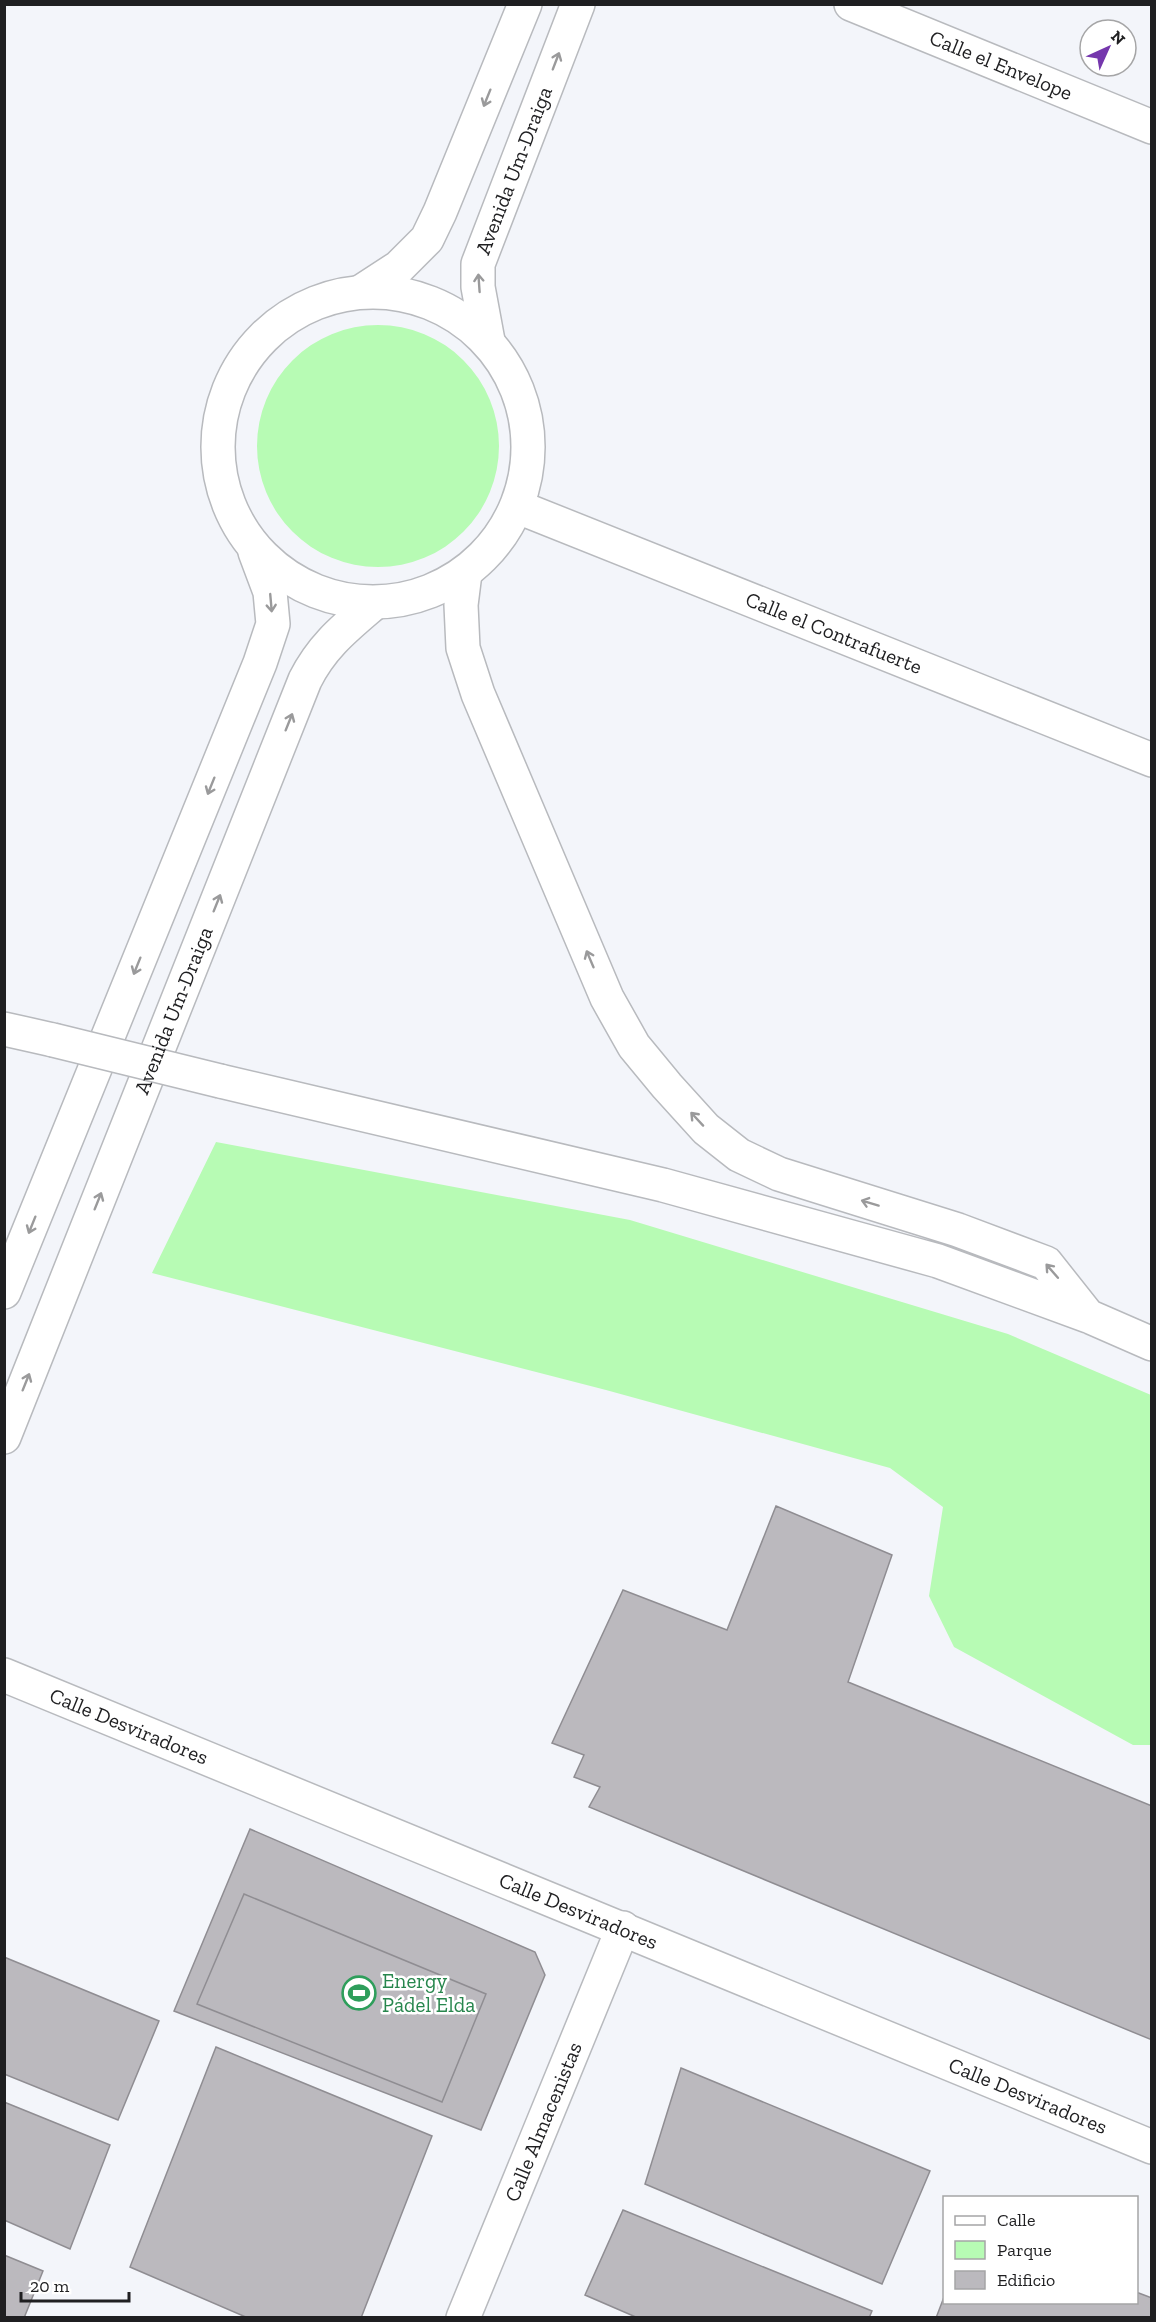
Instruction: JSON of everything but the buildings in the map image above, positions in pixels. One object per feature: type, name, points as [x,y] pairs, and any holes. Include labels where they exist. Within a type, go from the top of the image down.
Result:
[{"type":"street","points":[[362,291],[399,267],[427,239],[441,212],[525,4]]},
{"type":"street","name":"Avenida Um-Draiga","points":[[488,341],[478,287],[478,264],[578,4]]},
{"type":"street","name":"Calle el Envelope","points":[[851,4],[1152,127]]},
{"type":"street","points":[[362,291],[397,292],[430,302],[461,319],[488,341],[513,378],[526,420],[528,464],[518,507],[501,537],[478,563],[465,573],[422,596],[373,604],[302,586],[275,569],[253,547],[234,519],[222,486],[217,452],[219,418],[229,385],[246,356],[268,330],[297,310],[328,297],[362,291]]},
{"type":"street","name":"Calle el Contrafuerte","points":[[518,507],[1152,760]]},
{"type":"street","points":[[4,1292],[260,663],[273,624],[270,592],[253,547]]},
{"type":"street","points":[[465,573],[461,605],[463,648],[478,694],[607,998],[634,1047],[667,1086],[714,1135],[739,1155],[779,1174],[958,1230],[1046,1263],[1088,1316]]},
{"type":"street","name":"Avenida Um-Draiga","points":[[4,1437],[305,680],[314,661],[330,641],[373,604]]},
{"type":"street","points":[[4,1029],[220,1082],[663,1185],[938,1261],[1088,1316],[1152,1344]]},
{"type":"street","name":"Calle Desviradores","points":[[4,1675],[1152,2147]]},
{"type":"street","name":"Calle Almacenistas","points":[[463,2318],[623,1928]]},
{"type":"green space","points":[[366,325],[390,325],[413,330],[435,339],[464,360],[479,379],[490,400],[497,422],[499,446],[497,470],[490,492],[479,513],[464,532],[435,553],[413,562],[390,567],[366,567],[343,562],[321,553],[301,540],[284,523],[271,503],[262,481],[257,458],[257,434],[262,411],[271,389],[284,369],[301,352],[321,339],[343,330]]},
{"type":"green space","points":[[216,1142],[630,1220],[1008,1334],[1151,1395],[1151,1745],[1133,1745],[954,1647],[929,1596],[943,1507],[890,1468],[606,1390],[152,1273]]},
{"type":"place","name":"Energy Pádel Elda","points":[[359,1993]]}]
